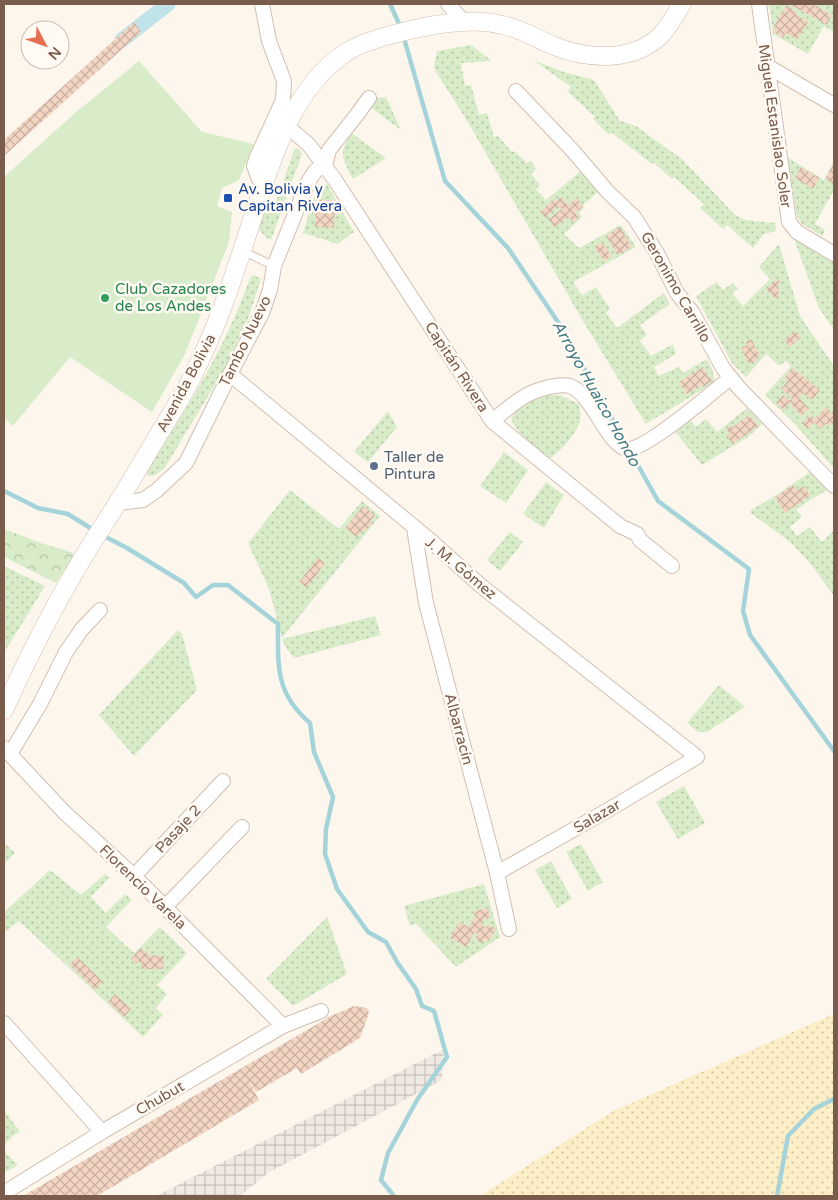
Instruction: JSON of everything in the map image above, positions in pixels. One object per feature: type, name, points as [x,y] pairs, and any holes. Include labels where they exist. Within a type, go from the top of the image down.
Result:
[{"type":"street","points":[[262,4],[269,41],[284,81],[283,100],[256,156],[254,166],[262,190]]},
{"type":"street","points":[[448,4],[464,22]]},
{"type":"street","name":"Avenida Bolivia","points":[[4,710],[9,693],[84,558],[119,503],[199,363],[222,311],[262,190],[287,126],[304,96],[318,79],[345,53],[364,43],[437,25],[464,22],[504,25],[566,50],[600,57],[610,56],[634,51],[653,41],[669,24],[682,4]]},
{"type":"street","name":"Miguel Estanislao Soler","points":[[759,4],[789,222],[797,232],[834,254]]},
{"type":"street","points":[[767,66],[834,105]]},
{"type":"street","name":"Geronimo Carrillo","points":[[516,91],[573,151],[607,191],[634,216],[657,253],[676,292],[692,312],[730,378],[834,486]]},
{"type":"street","name":"Tambo Nuevo","points":[[119,503],[143,500],[156,491],[186,463],[262,313],[270,290],[274,266],[308,182],[316,170],[325,166],[329,150],[369,98]]},
{"type":"street","name":"Capitán Rivera","points":[[287,126],[309,145],[325,166],[492,421],[620,526],[637,534],[640,540],[672,566]]},
{"type":"street","name":"J. M. Gómez","points":[[230,374],[480,585],[696,757]]},
{"type":"street","points":[[492,421],[528,394],[555,386],[570,386],[582,395],[596,411],[612,438],[621,447],[629,449],[666,429],[730,378]]},
{"type":"street","name":"Albarracín","points":[[414,528],[426,603],[497,873],[509,929]]},
{"type":"street","points":[[7,751],[40,704],[66,652],[82,629],[100,610]]},
{"type":"street","name":"Florencio Varela","points":[[7,751],[64,812],[134,876],[283,1026]]},
{"type":"street","name":"Salazar","points":[[497,873],[696,757]]},
{"type":"street","name":"Pasaje 2","points":[[134,876],[223,781]]},
{"type":"street","points":[[165,907],[242,827]]},
{"type":"street","name":"Chubut","points":[[4,1193],[102,1132],[283,1026],[321,1010]]},
{"type":"street","points":[[4,1024],[102,1132]]},
{"type":"lane","points":[[242,251],[274,266]]},
{"type":"shaded area","points":[[444,1049],[442,1080],[268,1173],[240,1196],[156,1196]]},
{"type":"green space","points":[[769,4],[834,4],[834,32],[824,26],[808,54],[773,34]]},
{"type":"green space","points":[[471,45],[492,61],[461,63],[465,86],[471,85],[479,115],[487,113],[494,137],[498,136],[512,152],[514,151],[527,163],[531,161],[536,169],[531,174],[540,185],[536,189],[546,200],[582,170],[599,191],[583,205],[584,208],[579,213],[582,217],[564,234],[579,248],[621,225],[636,247],[573,282],[582,295],[596,287],[610,309],[606,313],[617,328],[664,293],[670,304],[640,325],[647,335],[640,341],[651,356],[673,344],[676,354],[654,367],[658,376],[679,367],[683,373],[707,359],[712,369],[715,382],[646,424],[583,321],[466,119],[436,72],[434,66],[437,51]]},
{"type":"green space","points":[[533,60],[564,72],[594,80],[620,121],[636,126],[683,160],[735,215],[745,220],[775,223],[776,231],[764,234],[753,248],[727,225],[723,229],[700,208],[704,204],[674,177],[672,179],[653,162],[652,164],[611,132],[609,135],[593,119],[595,117],[567,91],[571,87]]},
{"type":"green space","name":"Club Cazadores de Los Andes","points":[[139,61],[202,132],[254,144],[239,180],[222,188],[217,206],[232,212],[229,242],[185,354],[152,412],[70,357],[13,426],[4,418],[4,177],[75,113]]},
{"type":"green space","points":[[386,97],[401,130],[370,107],[376,98]]},
{"type":"green space","points":[[351,133],[386,158],[353,179],[343,156],[344,147]]},
{"type":"green space","points":[[295,148],[299,149],[302,154],[271,240],[258,229],[265,208],[273,210]]},
{"type":"green space","points":[[787,157],[824,180],[834,161],[834,190],[815,224],[825,230],[822,236],[802,224],[797,216]]},
{"type":"green space","points":[[327,184],[354,232],[338,244],[303,233],[317,188]]},
{"type":"green space","points":[[793,236],[834,259],[834,330],[819,308]]},
{"type":"green space","points":[[779,244],[800,316],[834,366],[834,469],[795,424],[765,395],[791,366],[786,361],[779,366],[766,354],[746,377],[732,363],[696,296],[717,282],[723,290],[733,283],[738,289],[732,293],[743,306],[770,279],[759,267]]},
{"type":"green space","points":[[254,275],[261,279],[248,319],[222,373],[164,469],[153,476],[147,475],[147,471],[204,378],[229,329],[250,278]]},
{"type":"green space","points":[[543,395],[560,395],[579,404],[580,412],[578,427],[563,447],[549,459],[522,435],[511,418],[517,410]]},
{"type":"green space","points":[[747,408],[762,424],[748,437],[702,465],[668,423],[682,411],[696,427],[706,419],[717,432]]},
{"type":"green space","points":[[388,411],[397,427],[368,462],[354,452]]},
{"type":"green space","points":[[504,452],[528,470],[506,503],[480,486]]},
{"type":"green space","points":[[810,472],[827,490],[796,509],[802,517],[790,527],[797,536],[810,527],[822,542],[834,530],[834,596],[810,563],[790,542],[750,511]]},
{"type":"green space","points":[[546,482],[564,495],[544,528],[523,514]]},
{"type":"green space","points":[[290,490],[339,529],[362,501],[380,516],[282,638],[269,589],[248,543]]},
{"type":"green space","points":[[4,529],[74,553],[70,563],[56,583],[4,557]]},
{"type":"green space","points":[[510,532],[523,542],[500,571],[487,560]]},
{"type":"green space","points":[[4,566],[45,586],[4,653]]},
{"type":"green space","points":[[375,616],[381,635],[294,658],[282,639]]},
{"type":"green space","points":[[178,630],[182,634],[197,690],[134,756],[99,715]]},
{"type":"green space","points":[[719,685],[745,707],[707,732],[698,732],[687,723]]},
{"type":"green space","points":[[684,786],[705,823],[678,839],[656,802]]},
{"type":"green space","points":[[4,842],[15,853],[4,864]]},
{"type":"green space","points":[[581,844],[603,882],[588,891],[566,852]]},
{"type":"green space","points":[[551,861],[572,899],[557,908],[535,870]]},
{"type":"green space","points":[[50,870],[81,895],[105,874],[109,878],[91,897],[106,913],[125,894],[132,900],[106,927],[134,953],[160,927],[187,953],[157,985],[167,994],[156,1008],[163,1015],[143,1037],[19,921],[4,933],[4,912]]},
{"type":"green space","points":[[484,884],[500,937],[456,967],[416,924],[410,926],[404,906]]},
{"type":"green space","points":[[327,917],[347,974],[293,1006],[266,979]]},
{"type":"green space","points":[[4,1110],[20,1132],[4,1145]]},
{"type":"green space","points":[[4,1151],[18,1165],[4,1173]]},
{"type":"sand","points":[[834,1014],[834,1196],[480,1196],[613,1111]]},
{"type":"building","points":[[789,4],[812,4],[832,15],[827,25]]},
{"type":"building","points":[[786,5],[797,12],[795,14],[808,22],[797,40],[786,33],[783,38],[774,32],[775,29],[773,28]]},
{"type":"building","points":[[134,22],[141,32],[4,156],[4,140]]},
{"type":"building","points":[[834,163],[834,184],[825,179]]},
{"type":"building","points":[[801,167],[819,178],[813,189],[795,178]]},
{"type":"building","points":[[561,197],[568,205],[577,198],[583,207],[575,213],[579,217],[573,223],[569,217],[554,227],[548,219],[562,209],[558,206],[545,218],[540,212],[554,199],[556,202]]},
{"type":"building","points":[[316,200],[335,200],[334,228],[315,227]]},
{"type":"building","points":[[620,227],[632,247],[617,255],[606,236]]},
{"type":"building","points":[[602,242],[612,256],[604,261],[594,247]]},
{"type":"building","points":[[777,279],[781,283],[777,286],[780,294],[775,299],[766,289]]},
{"type":"building","points":[[796,331],[801,338],[789,347],[784,340]]},
{"type":"building","points":[[751,339],[760,356],[755,359],[756,361],[749,364],[742,347],[747,345],[746,342]]},
{"type":"building","points":[[703,367],[712,381],[703,387],[701,385],[687,394],[679,382]]},
{"type":"building","points":[[792,368],[820,390],[812,400],[803,393],[799,398],[809,409],[801,416],[790,403],[783,410],[776,403],[783,395],[790,401],[792,398],[781,389],[788,381],[785,378]]},
{"type":"building","points":[[826,407],[834,416],[834,421],[829,426],[826,423],[821,429],[814,423],[808,429],[802,423],[811,415],[815,419]]},
{"type":"building","points":[[749,415],[758,426],[733,444],[726,435],[729,433],[726,429],[731,425],[733,427]]},
{"type":"building","points":[[793,485],[797,491],[804,486],[810,495],[785,513],[775,498]]},
{"type":"building","points":[[363,506],[375,515],[370,521],[372,523],[365,531],[363,529],[357,537],[345,528]]},
{"type":"building","points":[[318,558],[325,563],[307,588],[299,582]]},
{"type":"building","points":[[488,908],[490,918],[484,919],[481,924],[486,928],[488,924],[496,929],[488,942],[484,939],[481,943],[475,939],[478,934],[475,932],[466,947],[450,938],[459,922],[468,927],[475,917],[474,911]]},
{"type":"building","points":[[141,948],[147,955],[164,956],[163,969],[141,969],[141,962],[138,961],[136,964],[131,959]]},
{"type":"building","points":[[77,957],[103,982],[95,990],[70,965]]},
{"type":"building","points":[[115,994],[131,1009],[124,1017],[108,1002]]},
{"type":"building","points":[[354,1006],[367,1008],[369,1013],[360,1038],[301,1074],[297,1068],[256,1092],[248,1079],[259,1100],[97,1196],[23,1196],[331,1016]]},
{"type":"waterway","points":[[122,40],[168,4]]},
{"type":"waterway","name":"Arroyo Huaico Hondo","points":[[390,4],[401,28]]},
{"type":"waterway","name":"Arroyo Huaico Hondo","points":[[403,35],[445,181],[508,248],[560,325],[626,444]]},
{"type":"waterway","name":"Arroyo Huaico Hondo","points":[[630,451],[658,501],[749,569],[743,611],[750,635],[834,751]]},
{"type":"waterway","name":"Arroyo Huaico Hondo","points":[[4,491],[38,508],[68,514],[95,531]]},
{"type":"waterway","name":"Arroyo Huaico Hondo","points":[[102,535],[184,583],[196,597],[213,585],[228,585],[278,624],[279,666],[284,690],[290,701],[310,723],[314,752],[333,797],[326,829],[325,854],[337,889],[368,932],[386,942],[416,989],[422,1006],[434,1011],[447,1057],[417,1100],[388,1153],[381,1180],[394,1196]]},
{"type":"waterway","name":"Arroyo Huaico Hondo","points":[[777,1196],[788,1136],[814,1109],[834,1099]]},
{"type":"place","name":"Av. Bolivia y Capitan Rivera","points":[[228,198]]},
{"type":"place","name":"Club Cazadores de Los Andes","points":[[105,298]]},
{"type":"place","name":"Taller de Pintura","points":[[374,466]]}]
